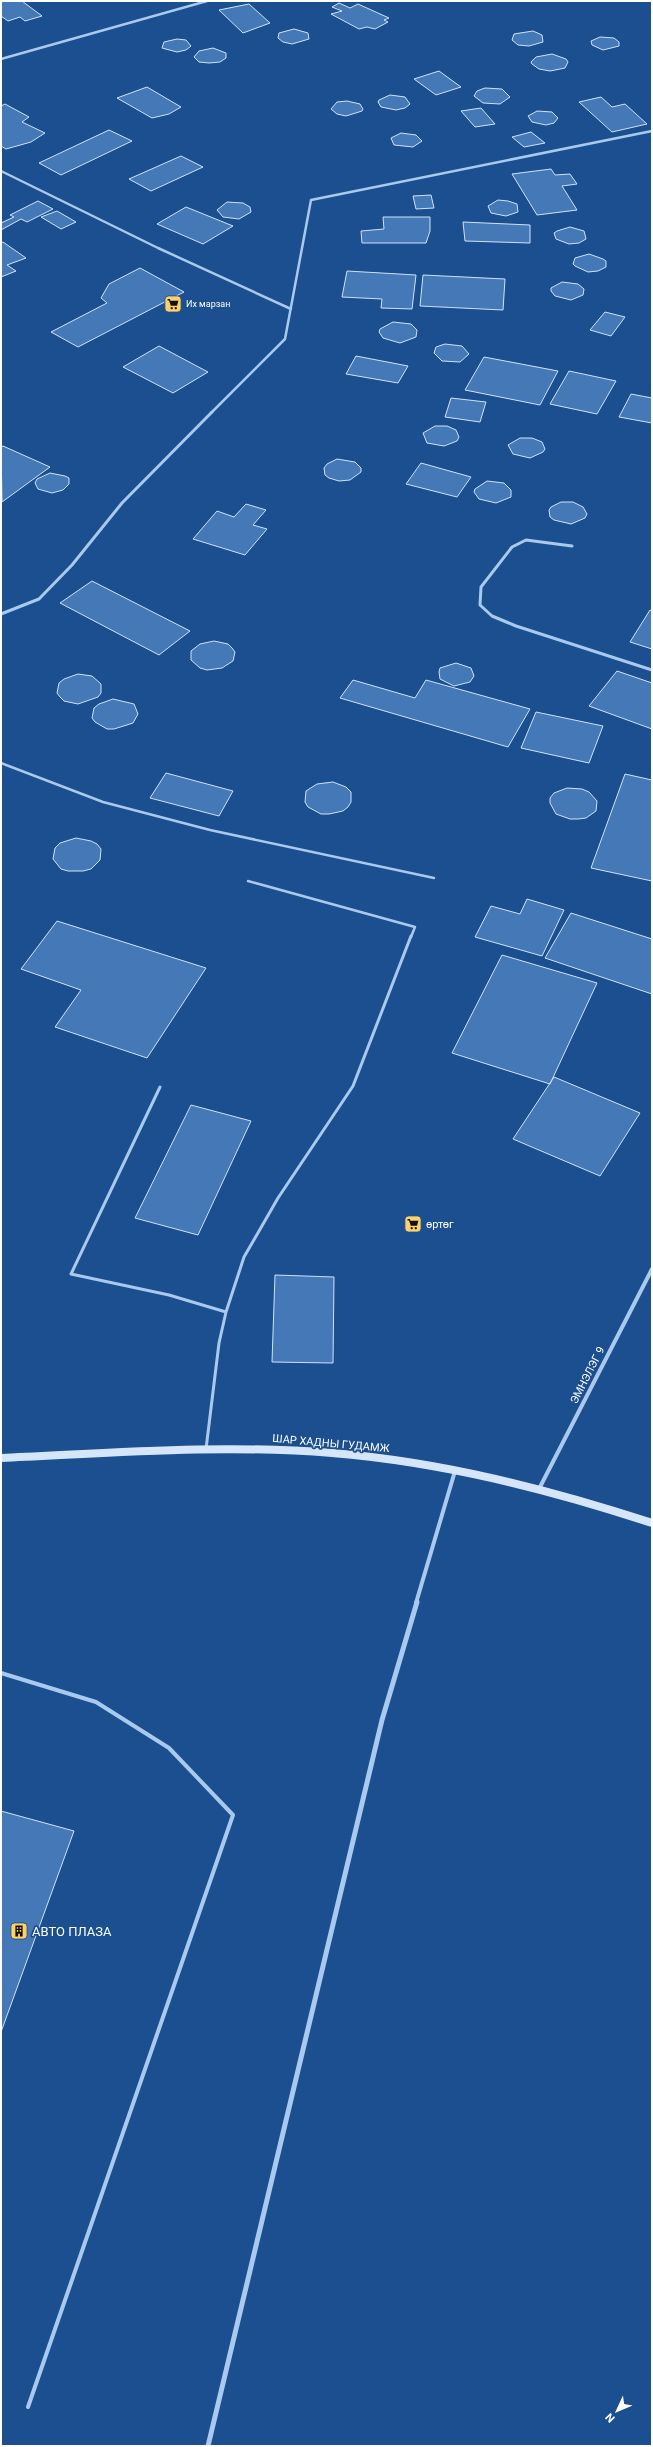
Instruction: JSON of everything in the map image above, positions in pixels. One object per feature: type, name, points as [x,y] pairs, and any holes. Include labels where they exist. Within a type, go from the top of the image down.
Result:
[{"type":"main road","name":"ШАР ХАДНЫ ГУДАМЖ","points":[[1,1458],[206,1449],[286,1450],[345,1454],[455,1470],[594,1503],[652,1523]]},
{"type":"street","points":[[1,59],[208,1]]},
{"type":"street","points":[[1,614],[39,599],[72,565],[122,503],[285,338],[311,200],[651,131],[652,136]]},
{"type":"street","points":[[1,171],[158,248],[291,309]]},
{"type":"street","points":[[572,546],[526,540],[512,547],[482,587],[480,605],[492,616],[516,626],[652,670]]},
{"type":"street","name":"ЭМНЭЛЭГ 9","points":[[539,1489],[652,1269]]},
{"type":"street","points":[[208,2446],[382,1720],[455,1470]]},
{"type":"lane","points":[[1,763],[103,802],[202,828],[434,878]]},
{"type":"lane","points":[[206,1449],[210,1400],[226,1312],[244,1257],[278,1198],[353,1086],[368,1053],[415,927],[248,881]]},
{"type":"lane","points":[[160,1087],[71,1274],[169,1295],[226,1312]]},
{"type":"lane","points":[[1,1673],[96,1702],[169,1748],[232,1815],[28,2406]]},
{"type":"building","points":[[1,1],[22,1],[42,16],[25,21],[20,17],[8,21],[1,16]]},
{"type":"building","points":[[339,3],[350,8],[358,4],[389,18],[384,20],[388,22],[375,29],[367,27],[359,29],[331,14],[342,11],[332,7]]},
{"type":"building","points":[[249,4],[270,23],[243,33],[219,10]]},
{"type":"building","points":[[294,29],[308,33],[309,39],[292,44],[283,42],[278,38],[279,33]]},
{"type":"building","points":[[533,31],[542,35],[543,42],[529,46],[518,45],[512,40],[514,34]]},
{"type":"building","points":[[600,37],[614,38],[619,42],[619,46],[603,50],[592,45],[591,41]]},
{"type":"building","points":[[177,39],[186,40],[191,46],[186,50],[177,52],[162,48],[164,42]]},
{"type":"building","points":[[213,48],[226,53],[226,58],[220,62],[209,63],[199,62],[194,57],[199,51]]},
{"type":"building","points":[[552,54],[566,59],[568,62],[565,68],[550,71],[539,69],[531,62],[536,57]]},
{"type":"building","points":[[439,71],[461,87],[436,95],[414,79]]},
{"type":"building","points":[[147,87],[181,107],[169,114],[152,118],[117,98]]},
{"type":"building","points":[[485,88],[502,89],[510,97],[500,104],[483,103],[474,96],[477,91]]},
{"type":"building","points":[[390,95],[405,97],[410,104],[405,108],[396,110],[381,107],[378,102],[379,100]]},
{"type":"building","points":[[601,97],[612,107],[625,104],[647,124],[612,132],[579,102]]},
{"type":"building","points":[[347,101],[360,104],[363,109],[362,111],[346,116],[337,114],[331,109],[337,102]]},
{"type":"building","points":[[5,104],[29,117],[22,122],[45,133],[31,142],[6,149],[1,146],[1,106]]},
{"type":"building","points":[[481,108],[495,124],[475,127],[461,111]]},
{"type":"building","points":[[537,111],[552,112],[558,118],[554,123],[546,125],[532,122],[528,116]]},
{"type":"building","points":[[109,130],[132,141],[61,175],[39,163]]},
{"type":"building","points":[[531,132],[545,143],[524,147],[512,137]]},
{"type":"building","points":[[401,133],[416,135],[422,141],[413,147],[394,145],[391,138]]},
{"type":"building","points":[[181,156],[203,167],[151,191],[129,179]]},
{"type":"building","points":[[551,169],[555,175],[570,174],[577,184],[562,186],[577,210],[537,215],[512,174]]},
{"type":"building","points":[[431,195],[434,208],[416,209],[413,196]]},
{"type":"building","points":[[498,200],[517,204],[518,212],[506,216],[491,213],[488,206]]},
{"type":"building","points":[[38,201],[53,209],[27,222],[21,219],[1,230],[1,223],[14,217],[10,215]]},
{"type":"building","points":[[227,202],[243,203],[250,207],[251,212],[239,219],[223,217],[217,210]]},
{"type":"building","points":[[186,207],[233,226],[203,244],[157,224]]},
{"type":"building","points":[[57,211],[76,222],[61,229],[41,217]]},
{"type":"building","points":[[383,217],[430,217],[430,231],[426,243],[362,243],[361,231],[384,229]]},
{"type":"building","points":[[463,222],[530,225],[530,243],[465,241]]},
{"type":"building","points":[[570,227],[584,231],[586,239],[579,243],[569,244],[556,239],[554,233]]},
{"type":"building","points":[[3,242],[26,258],[7,265],[16,271],[1,277],[1,243]]},
{"type":"building","points":[[589,254],[606,261],[606,267],[598,271],[588,272],[573,264],[575,258]]},
{"type":"building","points":[[140,268],[184,292],[78,347],[51,332],[107,303],[101,298],[109,284]]},
{"type":"building","points":[[347,271],[416,275],[412,309],[381,308],[382,299],[342,297]]},
{"type":"building","points":[[423,275],[505,279],[503,310],[420,306]]},
{"type":"building","points":[[562,282],[578,284],[584,289],[583,295],[571,300],[555,296],[551,291],[551,288]]},
{"type":"building","points":[[605,312],[625,317],[611,336],[590,330]]},
{"type":"building","points":[[393,322],[411,324],[417,330],[416,337],[400,343],[383,338],[379,332],[380,329]]},
{"type":"building","points":[[445,344],[462,346],[469,354],[460,362],[442,361],[434,353],[436,347]]},
{"type":"building","points":[[159,346],[208,372],[173,393],[123,367]]},
{"type":"building","points":[[356,356],[408,366],[398,383],[346,374]]},
{"type":"building","points":[[484,357],[558,371],[540,405],[465,390]]},
{"type":"building","points":[[569,371],[616,381],[597,414],[550,404]]},
{"type":"building","points":[[631,394],[652,398],[652,423],[619,417]]},
{"type":"building","points":[[451,398],[486,402],[480,422],[445,417]]},
{"type":"building","points":[[435,426],[447,426],[456,430],[459,437],[457,441],[444,446],[427,443],[423,433]]},
{"type":"building","points":[[520,438],[532,438],[542,442],[545,449],[543,452],[530,458],[513,454],[508,445]]},
{"type":"building","points":[[3,446],[50,467],[2,502],[1,447]]},
{"type":"building","points":[[337,459],[355,462],[361,468],[361,472],[350,480],[339,481],[329,478],[325,475],[324,468],[327,464]]},
{"type":"building","points":[[421,463],[471,477],[457,497],[406,484]]},
{"type":"building","points":[[50,473],[69,478],[69,484],[63,490],[52,493],[38,489],[35,483],[37,479]]},
{"type":"building","points":[[487,481],[504,483],[511,490],[511,497],[496,503],[479,499],[474,492],[475,489]]},
{"type":"building","points":[[561,502],[573,502],[583,507],[587,514],[585,518],[571,524],[554,520],[550,517],[549,510],[551,507]]},
{"type":"building","points":[[246,504],[266,510],[253,525],[267,529],[245,555],[193,539],[217,511],[234,517]]},
{"type":"building","points":[[92,581],[190,631],[159,655],[60,603]]},
{"type":"building","points":[[650,610],[652,611],[652,649],[630,642]]},
{"type":"building","points":[[214,641],[228,644],[232,648],[235,652],[233,661],[222,668],[207,670],[200,668],[191,660],[191,651],[200,644]]},
{"type":"building","points":[[456,663],[471,668],[474,676],[470,682],[454,686],[440,679],[440,668]]},
{"type":"building","points":[[617,671],[652,683],[652,729],[589,706]]},
{"type":"building","points":[[78,674],[92,676],[101,684],[101,693],[98,697],[78,704],[64,701],[60,697],[57,693],[59,683],[64,679]]},
{"type":"building","points":[[353,680],[415,698],[426,680],[530,709],[508,747],[340,698]]},
{"type":"building","points":[[113,699],[134,704],[138,714],[133,723],[114,729],[107,729],[95,722],[92,718],[94,708],[99,704]]},
{"type":"building","points":[[536,712],[603,726],[589,763],[521,748]]},
{"type":"building","points":[[166,773],[233,791],[219,816],[150,798]]},
{"type":"building","points":[[625,774],[652,780],[652,881],[591,868]]},
{"type":"building","points":[[333,782],[346,787],[351,792],[351,802],[348,807],[343,811],[321,814],[308,807],[305,802],[306,791],[317,784]]},
{"type":"building","points":[[567,788],[582,789],[589,792],[597,801],[596,811],[586,818],[578,819],[570,819],[556,814],[550,803],[550,798],[554,793]]},
{"type":"building","points":[[76,838],[91,841],[97,844],[101,849],[100,860],[91,869],[83,871],[68,871],[61,869],[53,859],[55,848],[60,843]]},
{"type":"building","points":[[527,899],[564,910],[542,956],[475,937],[491,906],[520,914]]},
{"type":"building","points":[[571,913],[652,939],[652,994],[545,958]]},
{"type":"building","points":[[57,921],[206,968],[147,1058],[55,1027],[81,990],[21,969]]},
{"type":"building","points":[[502,955],[597,983],[550,1084],[452,1053]]},
{"type":"building","points":[[554,1077],[640,1113],[600,1176],[513,1139]]},
{"type":"building","points":[[191,1105],[251,1121],[198,1235],[135,1218]]},
{"type":"building","points":[[275,1275],[334,1277],[333,1363],[272,1362]]},
{"type":"building","name":"АВТО ПЛАЗА","points":[[1,1811],[74,1831],[1,2032]]},
{"type":"place","name":"Их марзан","points":[[173,304]]},
{"type":"place","name":"өртөг","points":[[413,1224]]},
{"type":"place","name":"АВТО ПЛАЗА","points":[[19,1931]]}]
